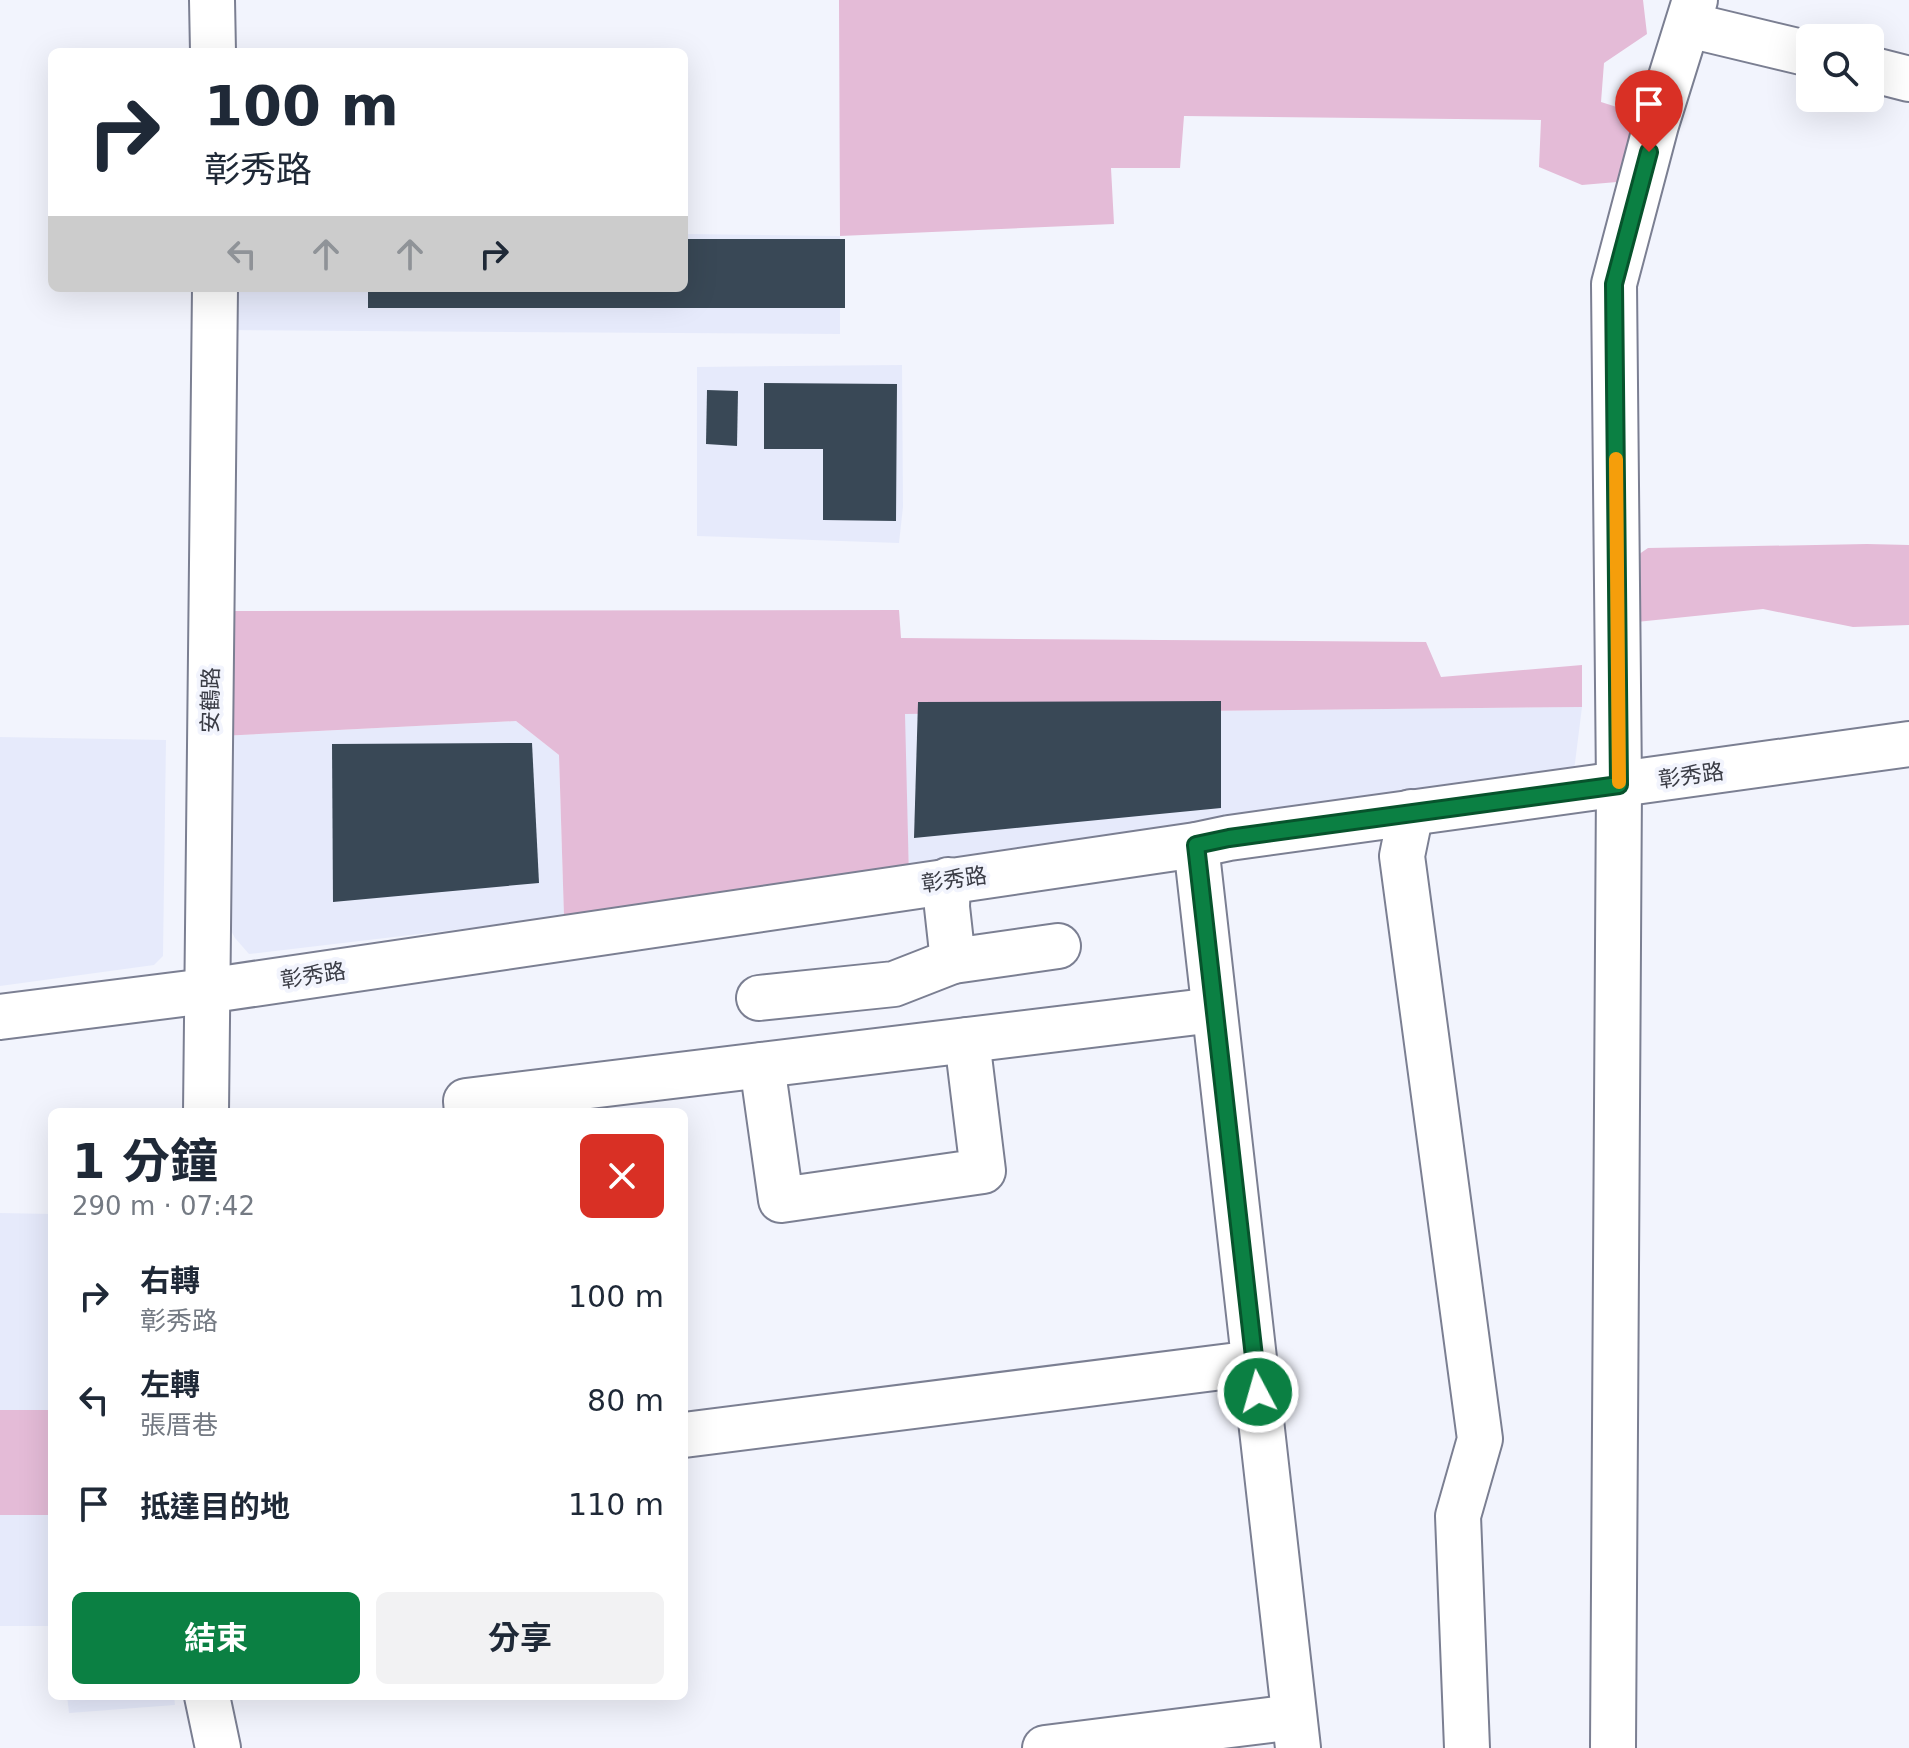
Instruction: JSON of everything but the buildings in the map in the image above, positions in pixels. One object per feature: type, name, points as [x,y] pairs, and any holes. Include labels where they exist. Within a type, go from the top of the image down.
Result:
[{"type":"street","points":[[212,0],[213,48]]},
{"type":"street","points":[[1613,1748],[1619,785],[1614,284],[1656,125],[1692,12],[1796,49]]},
{"type":"street","points":[[1884,73],[1909,79]]},
{"type":"street","name":"安鶴路","points":[[206,1108],[215,292]]},
{"type":"street","name":"彰秀路","points":[[0,1017],[206,991],[1411,812],[1909,744]]},
{"type":"street","points":[[1411,812],[1402,856],[1480,1439],[1458,1516],[1467,1748]]},
{"type":"street","points":[[1060,1747],[1296,1732],[1196,845]]},
{"type":"street","points":[[948,880],[947,907],[953,961]]},
{"type":"street","points":[[759,998],[894,984],[953,961],[1058,946]]},
{"type":"street","points":[[467,1108],[466,1101],[1214,1010]]},
{"type":"street","points":[[762,1065],[781,1200],[983,1171],[967,1040]]},
{"type":"street","points":[[688,1434],[1254,1363]]},
{"type":"street","points":[[208,1700],[218,1748]]},
{"type":"shaded area","points":[[839,0],[1643,0],[1647,34],[1604,63],[1601,102],[1642,115],[1617,182],[1582,185],[1539,167],[1541,120],[1184,116],[1180,168],[1111,168],[1114,224],[840,236]]},
{"type":"shaded area","points":[[688,234],[840,236],[840,334],[209,330],[209,292],[688,292]]},
{"type":"shaded area","points":[[902,365],[903,507],[899,543],[697,536],[697,367]]},
{"type":"shaded area","points":[[1909,545],[1909,625],[1853,627],[1763,609],[1617,624],[1619,568],[1648,548]]},
{"type":"shaded area","points":[[899,610],[901,638],[1426,642],[1441,677],[1582,665],[1582,707],[905,714],[909,877],[564,917],[559,755],[516,721],[220,736],[218,611]]},
{"type":"shaded area","points":[[1582,707],[1573,779],[909,877],[904,714]]},
{"type":"shaded area","points":[[516,721],[559,755],[564,917],[249,954],[235,938],[223,916],[220,736]]},
{"type":"shaded area","points":[[0,737],[166,740],[163,956],[154,965],[0,986]]},
{"type":"shaded area","points":[[0,1213],[48,1214],[48,1410],[0,1410]]},
{"type":"shaded area","points":[[0,1410],[48,1410],[48,1515],[0,1515]]},
{"type":"shaded area","points":[[0,1515],[48,1515],[48,1626],[0,1626]]},
{"type":"shaded area","points":[[67,1700],[174,1700],[175,1705],[69,1713]]},
{"type":"slow traffic","points":[[1616,459],[1619,782]]},
{"type":"route","points":[[1258,1392],[1196,845],[1411,812],[1619,785],[1614,284],[1649,152]]}]
